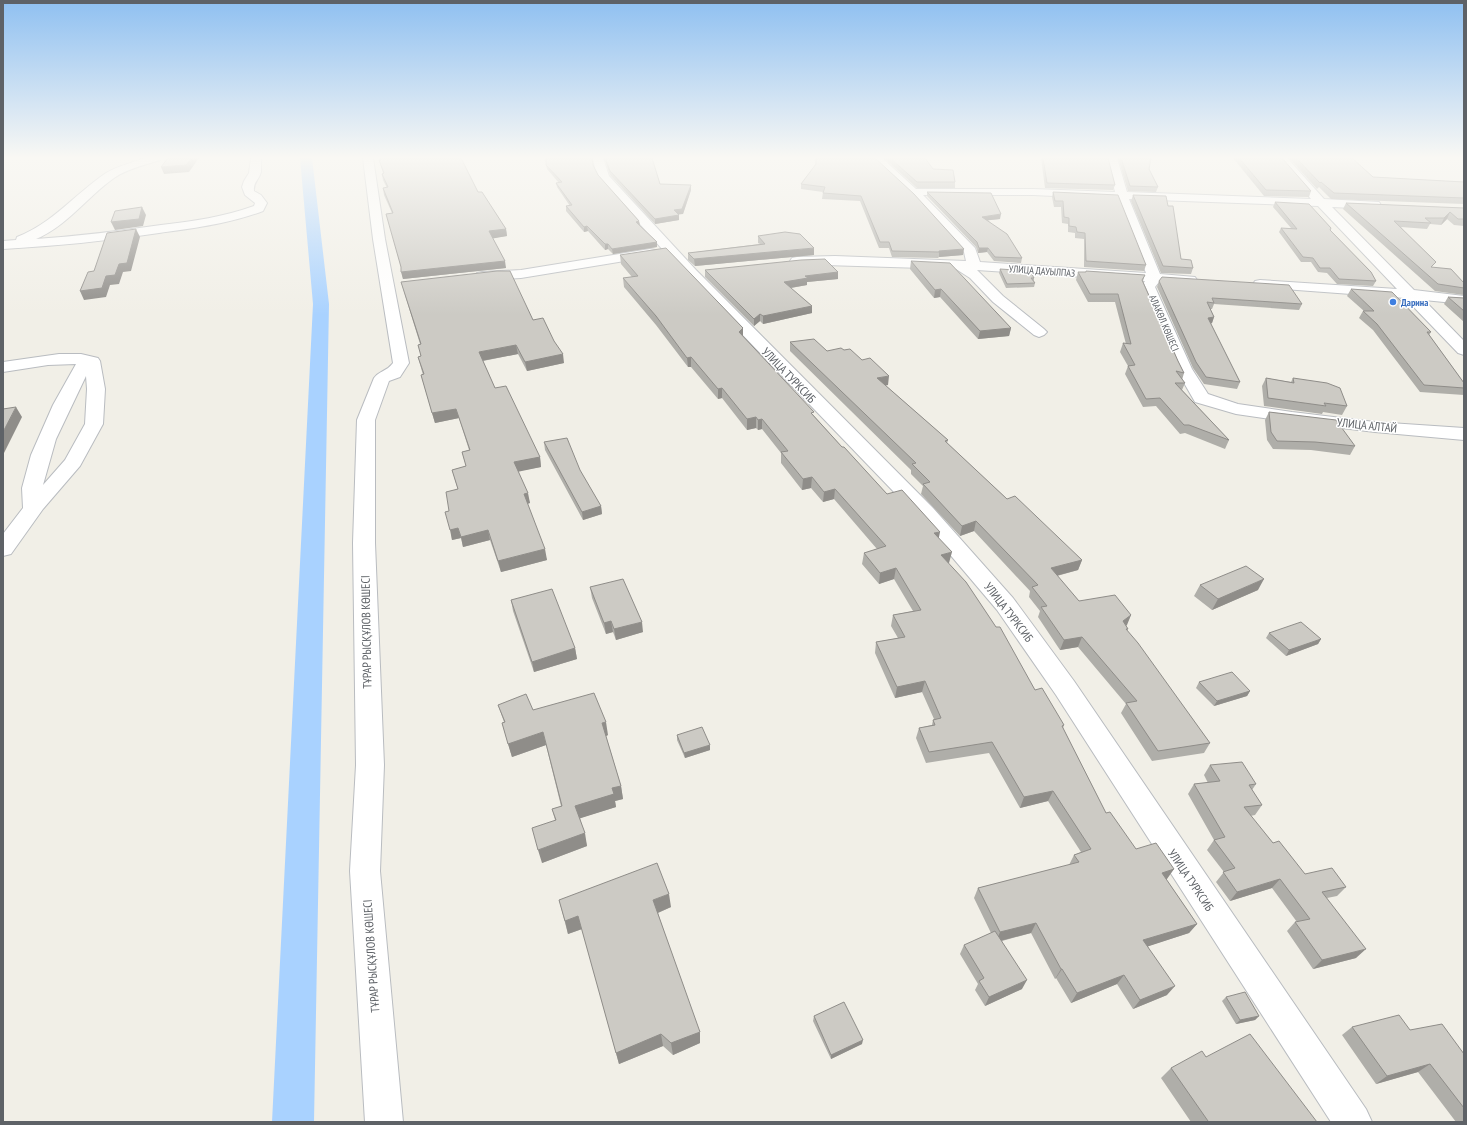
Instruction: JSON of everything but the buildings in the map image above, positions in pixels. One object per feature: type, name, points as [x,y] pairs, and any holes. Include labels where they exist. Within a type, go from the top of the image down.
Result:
[{"type":"street","points":[[3,245],[29,238],[40,232],[67,210]]},
{"type":"street","points":[[3,245],[140,232],[214,221],[241,215],[253,210]]},
{"type":"street","name":"ТҰРАР РЫСҚҰЛОВ КӨШЕСІ","points":[[376,210],[380,239],[396,286],[401,363],[394,373],[382,378],[366,420],[364,543],[370,765],[365,870],[384,1122]]},
{"type":"street","name":"УЛИЦА ТУРКСИБ","points":[[634,210],[671,250],[698,272],[926,513],[1005,604],[1069,694],[1353,1122]]},
{"type":"street","points":[[930,210],[970,251],[968,266],[975,275],[998,299],[1039,332]]},
{"type":"street","name":"АЛАКӨЛ КӨШЕСІ","points":[[1128,210],[1155,278],[1148,286],[1184,369],[1201,398]]},
{"type":"street","points":[[1328,210],[1464,350]]},
{"type":"street","points":[[472,277],[521,274],[671,250]]},
{"type":"street","name":"УЛИЦА ДАУЫЛПАЗ","points":[[786,262],[835,260],[968,266],[1200,281]]},
{"type":"street","points":[[1245,283],[1409,294],[1464,300]]},
{"type":"street","points":[[3,367],[61,359],[78,358],[92,361],[96,389],[94,424],[73,462],[33,509],[3,549]]},
{"type":"street","points":[[33,509],[32,489],[43,453],[67,393],[87,360]]},
{"type":"street","name":"УЛИЦА АЛТАЙ","points":[[1201,398],[1236,409],[1292,417],[1375,427],[1464,434]]},
{"type":"waterway","points":[[293,1122],[321,304],[311,210]]},
{"type":"place","name":"Дарина","points":[[1393,302]]}]
